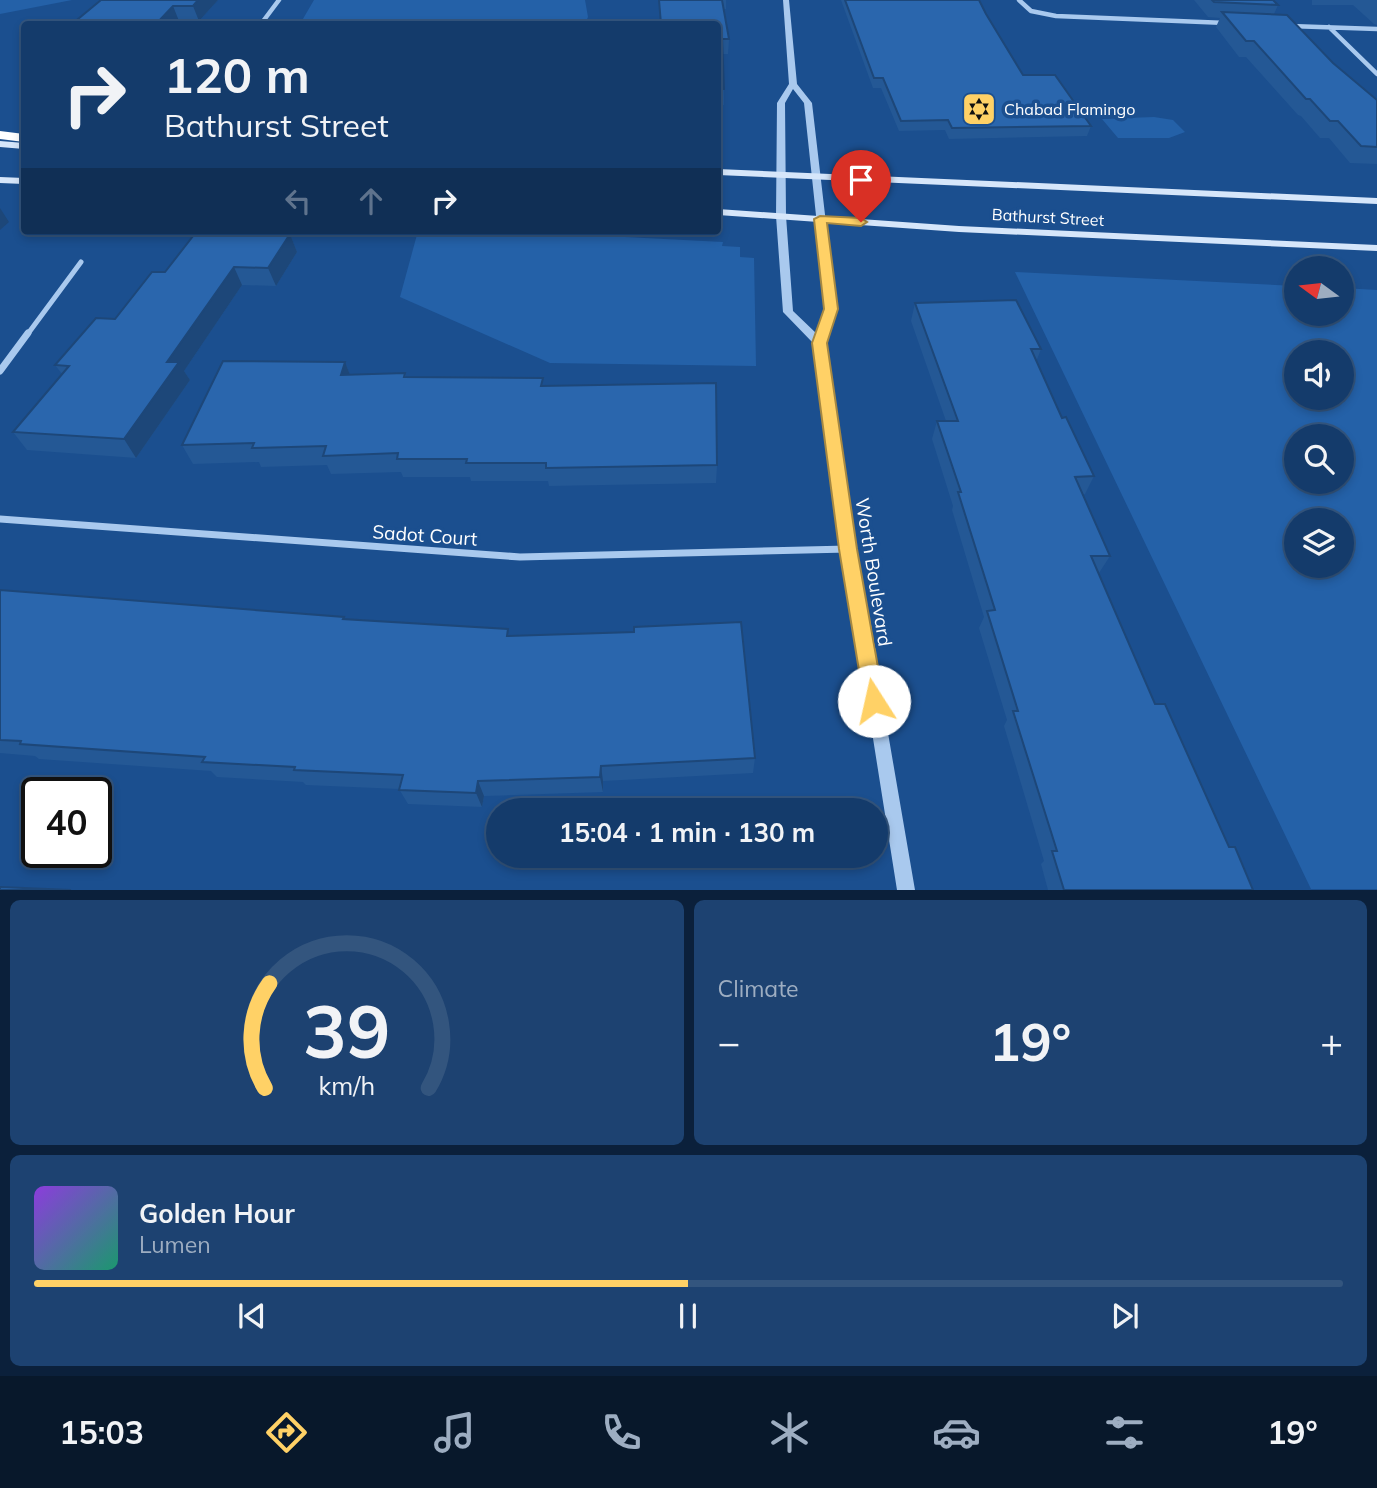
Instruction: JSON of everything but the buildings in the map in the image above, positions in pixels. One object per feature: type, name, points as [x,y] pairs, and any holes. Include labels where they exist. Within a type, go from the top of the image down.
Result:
[{"type":"highway","points":[[0,135],[21,138]]},
{"type":"main road","points":[[0,144],[21,146]]},
{"type":"main road","name":"Bathurst Street","points":[[721,172],[1377,201]]},
{"type":"main road","points":[[0,180],[21,181]]},
{"type":"main road","name":"Bathurst Street","points":[[721,212],[972,230],[1377,248]]},
{"type":"street","points":[[263,21],[279,0]]},
{"type":"street","points":[[786,0],[793,84],[781,103],[780,175],[788,312],[820,343]]},
{"type":"street","points":[[1019,0],[1031,11],[1056,16],[1235,24]]},
{"type":"street","points":[[1289,26],[1377,29]]},
{"type":"street","points":[[1329,27],[1377,74]]},
{"type":"street","name":"Worth Boulevard","points":[[793,84],[808,103],[831,309],[820,343],[848,549],[906,890]]},
{"type":"street","points":[[0,371],[81,262]]},
{"type":"street","name":"Sadot Court","points":[[0,519],[23,523],[520,557],[848,549]]},
{"type":"shaded area","points":[[0,0],[72,0],[0,14]]},
{"type":"shaded area","points":[[314,0],[585,0],[588,17],[586,21],[302,21]]},
{"type":"shaded area","points":[[1154,117],[1173,120],[1185,132],[1169,138],[1118,138],[1102,119]]},
{"type":"shaded area","points":[[417,235],[586,235],[723,242],[722,246],[740,247],[740,257],[754,258],[756,366],[550,363],[400,297]]},
{"type":"shaded area","points":[[1015,272],[1284,285],[1284,326],[1354,326],[1354,289],[1377,290],[1377,889],[1311,889]]},
{"type":"place","name":"Chabad Flamingo","points":[[979,109]]},
{"type":"route","points":[[861,222],[820,219],[831,309],[820,343],[848,549],[874,701]]}]
